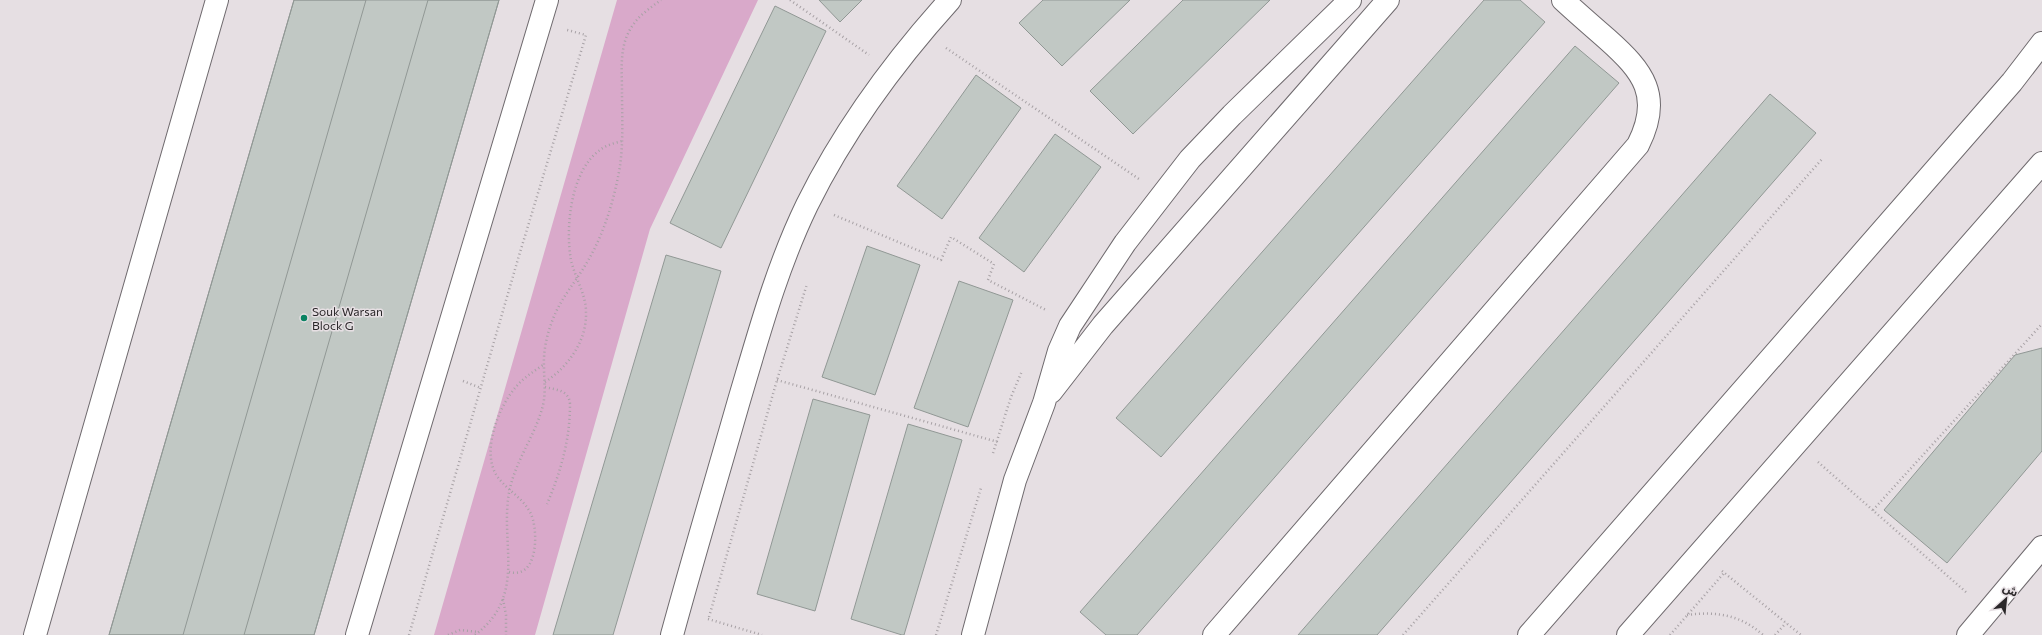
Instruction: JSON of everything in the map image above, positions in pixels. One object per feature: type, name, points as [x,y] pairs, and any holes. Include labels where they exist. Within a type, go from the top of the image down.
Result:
[{"type":"street","points":[[35,635],[218,0]]},
{"type":"street","points":[[357,635],[547,0]]},
{"type":"street","points":[[672,635],[755,342],[787,252],[808,204],[856,120],[890,71],[921,32],[950,0]]},
{"type":"street","points":[[974,635],[1015,480],[1025,450],[1044,403],[1058,351],[1070,326],[1152,206],[1190,159],[1232,115],[1350,0]]},
{"type":"street","points":[[1044,403],[1081,352],[1107,320],[1388,0]]},
{"type":"street","points":[[1214,635],[1638,145],[1646,131],[1649,116],[1649,100],[1646,86],[1639,71],[1629,59],[1563,0]]},
{"type":"street","points":[[1529,635],[2001,94],[2042,44]]},
{"type":"street","points":[[1628,635],[2042,163]]},
{"type":"street","points":[[1968,635],[2042,547]]},
{"type":"path","points":[[476,635],[493,616],[503,598],[509,572],[510,558],[506,519],[510,490],[519,462],[540,417],[545,387],[544,365],[549,330],[563,298],[597,243],[609,211],[618,177],[622,141],[622,56],[625,42],[631,28],[640,16],[661,0]]},
{"type":"path","points":[[790,0],[890,71]]},
{"type":"path","points":[[409,635],[518,259],[586,35],[560,28]]},
{"type":"path","points":[[921,32],[1142,181]]},
{"type":"path","points":[[545,382],[557,374],[567,364],[580,339],[586,314],[585,302],[576,279],[571,259],[570,224],[574,195],[578,181],[583,167],[600,149],[622,141]]},
{"type":"path","points":[[1403,635],[1823,158]]},
{"type":"path","points":[[808,204],[941,260],[951,238],[994,264],[988,280],[1049,312]]},
{"type":"path","points":[[706,624],[777,380],[808,282]]},
{"type":"path","points":[[1873,510],[2042,324]]},
{"type":"path","points":[[509,572],[516,574],[523,572],[529,567],[534,548],[535,535],[533,520],[528,507],[520,497],[510,490],[496,474],[492,463],[491,451],[496,422],[503,405],[515,387],[528,375],[544,365]]},
{"type":"path","points":[[777,380],[1025,450]]},
{"type":"path","points":[[545,387],[563,391],[570,399],[566,447],[559,476],[547,504]]},
{"type":"path","points":[[1796,443],[1988,611]]},
{"type":"path","points":[[1700,553],[1801,635]]},
{"type":"path","points":[[1670,635],[1724,573]]},
{"type":"path","points":[[503,598],[506,615],[506,635]]},
{"type":"path","points":[[1687,616],[1705,613],[1723,614],[1740,619],[1763,635]]},
{"type":"path","points":[[708,619],[762,635]]},
{"type":"path","points":[[1775,635],[1786,623]]},
{"type":"path","points":[[448,635],[460,630],[480,632]]},
{"type":"shaded area","points":[[617,0],[758,0],[650,229],[535,635],[434,635]]},
{"type":"building","name":"Souk Warsan Block G","points":[[294,0],[499,0],[314,635],[109,635]]},
{"type":"building","points":[[294,0],[366,0],[183,635],[109,635]]},
{"type":"building","points":[[428,0],[499,0],[314,635],[244,635]]},
{"type":"building","points":[[819,0],[862,0],[840,22]]},
{"type":"building","points":[[1043,0],[1130,0],[1062,66],[1019,23]]},
{"type":"building","points":[[1183,0],[1270,0],[1133,134],[1090,91]]},
{"type":"building","points":[[1484,0],[1520,0],[1545,22],[1161,457],[1116,418]]},
{"type":"building","points":[[775,6],[826,31],[721,248],[670,223]]},
{"type":"building","points":[[1575,46],[1619,83],[1137,635],[1106,635],[1080,612]]},
{"type":"building","points":[[976,75],[1021,108],[942,219],[897,186]]},
{"type":"building","points":[[1770,94],[1816,133],[1377,635],[1298,635]]},
{"type":"building","points":[[1055,134],[1101,167],[1024,272],[979,238]]},
{"type":"building","points":[[867,246],[920,265],[875,395],[822,377]]},
{"type":"building","points":[[666,255],[721,271],[613,635],[553,635]]},
{"type":"building","points":[[959,281],[1013,300],[968,427],[914,408]]},
{"type":"building","points":[[2042,348],[2042,451],[1947,563],[1884,510],[2015,355]]},
{"type":"building","points":[[813,399],[870,415],[815,611],[757,594]]},
{"type":"building","points":[[908,424],[962,440],[904,635],[902,635],[851,619]]},
{"type":"place","name":"Souk Warsan Block G","points":[[304,318]]}]
